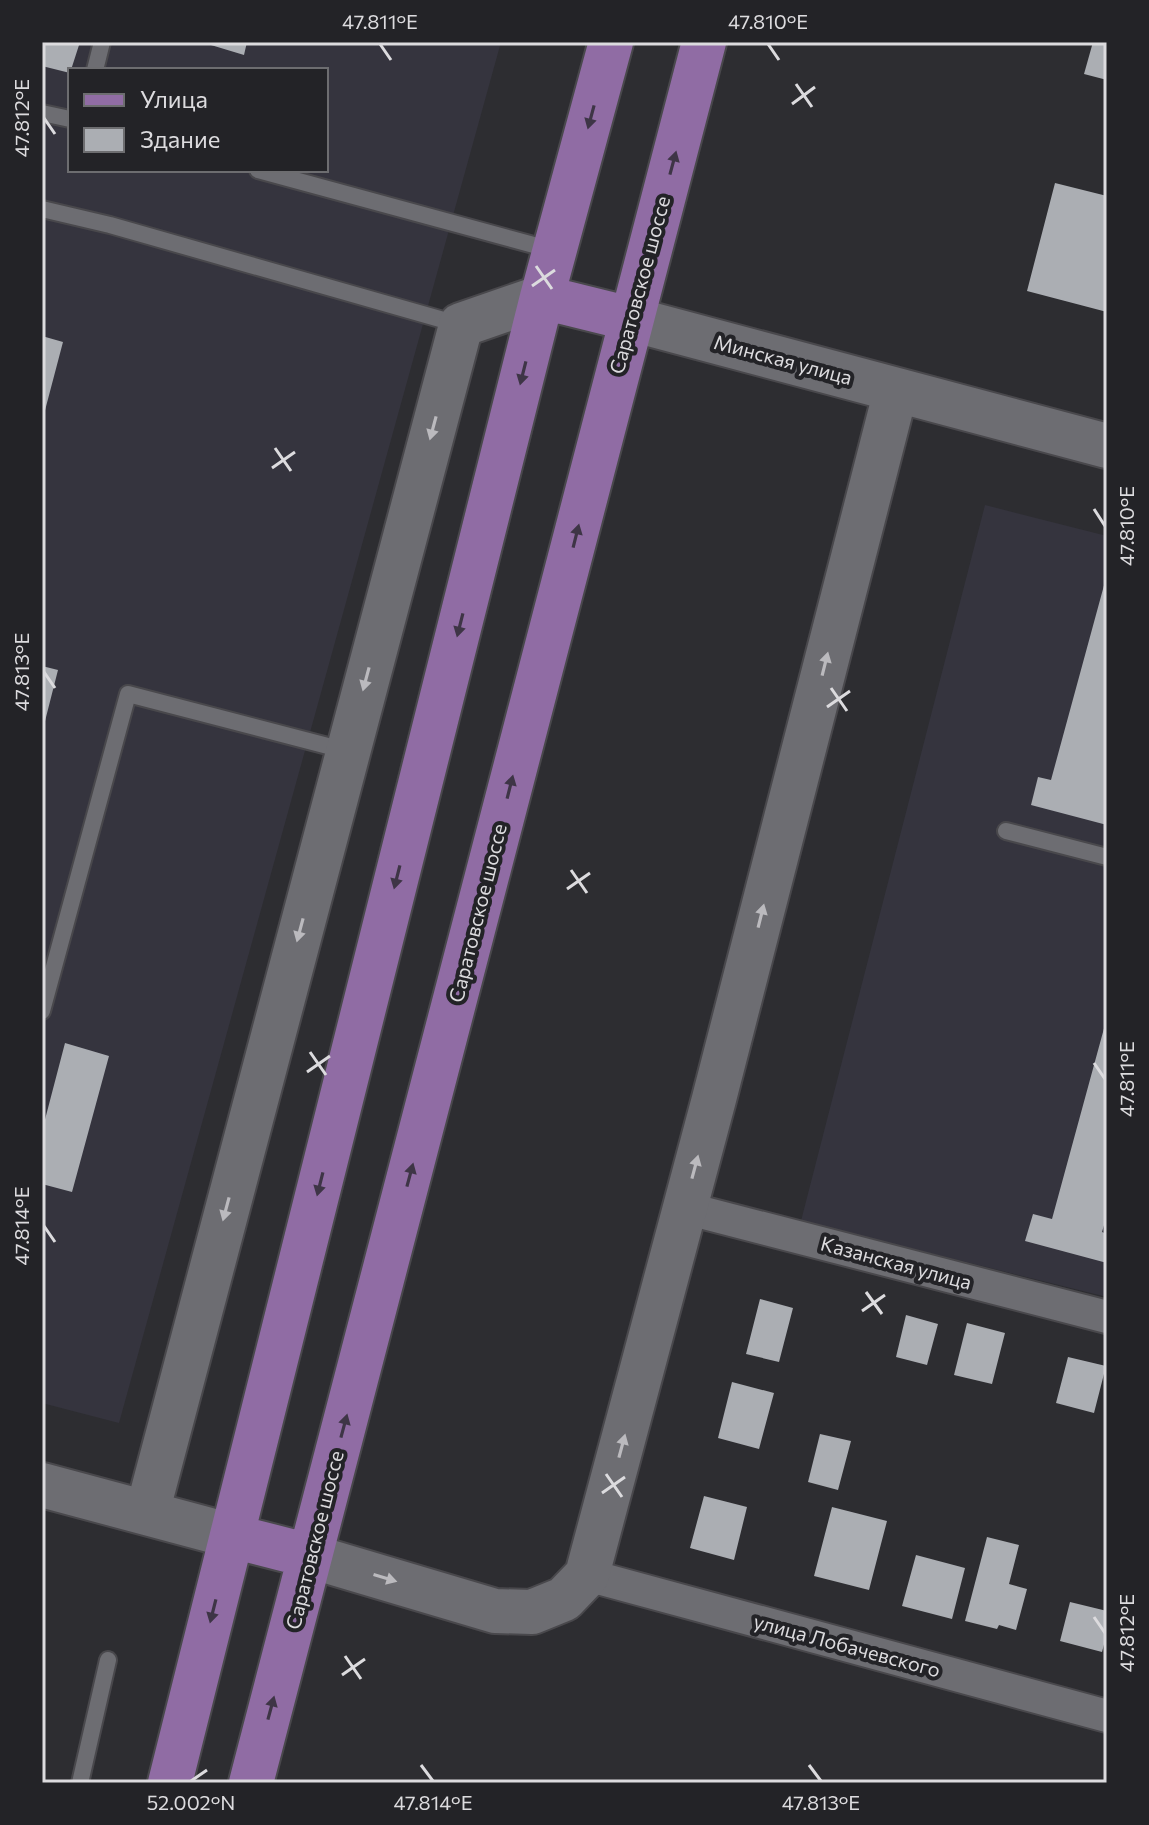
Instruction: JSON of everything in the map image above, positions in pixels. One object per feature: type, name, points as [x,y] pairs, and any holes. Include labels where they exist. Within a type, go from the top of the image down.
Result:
[{"type":"main road","points":[[170,1783],[542,297],[611,42]]},
{"type":"main road","name":"Саратовское шоссе","points":[[251,1783],[704,42]]},
{"type":"main road","points":[[147,1513],[461,325],[542,297]]},
{"type":"main road","name":"Минская улица","points":[[542,297],[1107,446]]},
{"type":"main road","points":[[42,1485],[310,1556],[495,1611],[532,1612],[564,1599],[587,1575],[896,390]]},
{"type":"street","name":"Казанская улица","points":[[685,1208],[1107,1317]]},
{"type":"street","name":"улица Лобачевского","points":[[587,1575],[1107,1716]]},
{"type":"lane","points":[[96,68],[102,42]]},
{"type":"lane","points":[[42,113],[68,119]]},
{"type":"lane","points":[[265,172],[554,251]]},
{"type":"lane","points":[[42,209],[110,225],[461,325]]},
{"type":"lane","points":[[42,1011],[128,694],[347,751]]},
{"type":"lane","points":[[1006,831],[1107,857]]},
{"type":"lane","points":[[80,1783],[108,1660]]},
{"type":"shaded area","points":[[42,42],[501,42],[119,1423],[42,1403]]},
{"type":"shaded area","points":[[985,505],[1107,536],[1107,1297],[801,1221]]},
{"type":"building","points":[[42,42],[80,42],[68,72],[42,66]]},
{"type":"building","points":[[201,42],[247,42],[244,55]]},
{"type":"building","points":[[1093,42],[1107,42],[1107,80],[1084,74]]},
{"type":"building","points":[[1055,183],[1107,196],[1107,312],[1027,291]]},
{"type":"building","points":[[42,336],[63,342],[43,418],[42,418]]},
{"type":"building","points":[[1106,578],[1107,825],[1031,805],[1038,777],[1051,780]]},
{"type":"building","points":[[42,666],[58,670],[43,729],[42,729]]},
{"type":"building","points":[[1106,1021],[1107,1215],[1102,1232],[1107,1234],[1107,1263],[1025,1241],[1033,1214],[1052,1219]]},
{"type":"building","points":[[65,1043],[109,1056],[72,1192],[42,1184],[42,1131]]},
{"type":"building","points":[[760,1299],[793,1308],[779,1362],[746,1354]]},
{"type":"building","points":[[906,1315],[938,1324],[927,1365],[896,1357]]},
{"type":"building","points":[[967,1323],[1005,1333],[992,1384],[954,1375]]},
{"type":"building","points":[[1068,1357],[1106,1366],[1094,1413],[1056,1403]]},
{"type":"building","points":[[732,1382],[774,1393],[759,1449],[718,1438]]},
{"type":"building","points":[[820,1434],[851,1441],[838,1490],[808,1482]]},
{"type":"building","points":[[704,1496],[747,1507],[734,1560],[690,1548]]},
{"type":"building","points":[[832,1507],[887,1521],[869,1590],[814,1576]]},
{"type":"building","points":[[987,1537],[1019,1545],[1009,1584],[1027,1589],[1016,1630],[965,1621]]},
{"type":"building","points":[[916,1555],[965,1568],[952,1619],[902,1606]]},
{"type":"building","points":[[1070,1602],[1107,1611],[1107,1633],[1102,1652],[1060,1641]]}]
